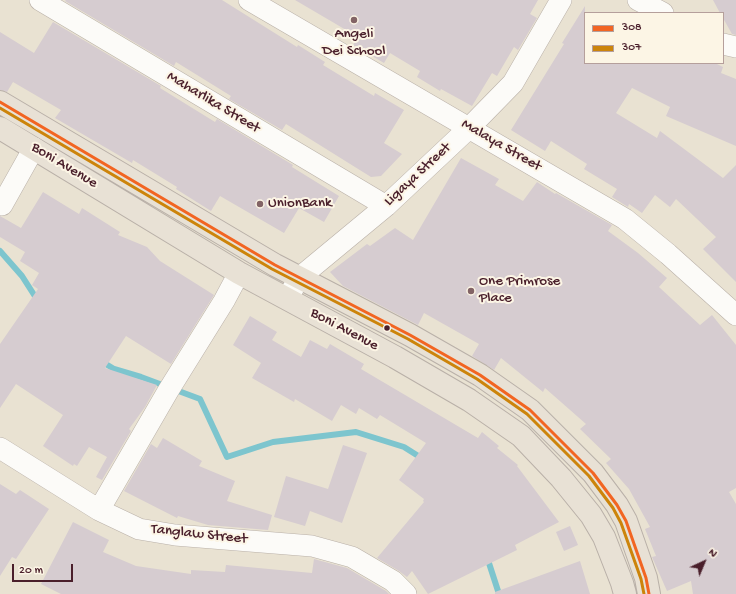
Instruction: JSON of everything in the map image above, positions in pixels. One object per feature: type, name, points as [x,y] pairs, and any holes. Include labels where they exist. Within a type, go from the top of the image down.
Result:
[{"type":"main road","name":"Boni Avenue","points":[[0,102],[299,278],[417,339],[480,375],[530,410],[593,473],[617,505],[626,521],[646,578],[649,594]]},
{"type":"main road","name":"Boni Avenue","points":[[0,128],[240,273],[468,400],[522,436],[561,478],[591,515],[604,538],[625,594]]},
{"type":"street","name":"Maharlika Street","points":[[40,0],[386,206]]},
{"type":"street","name":"Malaya Street","points":[[249,0],[625,219],[668,254],[736,315]]},
{"type":"street","name":"Ligaya Street","points":[[287,299],[299,278],[386,206],[469,128],[513,83],[561,0]]},
{"type":"street","points":[[638,0],[661,12]]},
{"type":"street","points":[[724,44],[736,47]]},
{"type":"street","points":[[2,205],[34,148]]},
{"type":"street","points":[[99,510],[170,387],[240,273]]},
{"type":"street","name":"Tanglaw Street","points":[[0,448],[99,510],[140,529],[175,534],[312,546],[352,557],[393,581],[406,594]]},
{"type":"building","points":[[222,0],[297,47],[298,45],[325,62],[323,65],[374,96],[375,93],[404,110],[384,143],[402,154],[381,176],[371,177],[286,124],[282,130],[229,99],[231,96],[176,62],[174,66],[65,1]]},
{"type":"building","points":[[295,0],[538,0],[530,14],[537,18],[518,50],[514,47],[497,76],[492,73],[472,106],[441,89],[440,91],[417,77],[420,71],[390,53],[384,63],[353,45],[358,37]]},
{"type":"building","points":[[713,0],[736,0],[736,35],[732,34],[724,20],[724,12],[719,12]]},
{"type":"building","points":[[585,6],[584,64],[717,64],[723,67],[721,73],[736,79],[736,146],[666,116],[670,107],[632,88],[616,113],[657,138],[660,131],[723,178],[736,165],[736,282],[703,249],[716,237],[676,199],[670,207],[655,195],[642,213],[629,204],[628,207],[612,197],[617,189],[584,169],[587,164],[551,141],[545,151],[511,130],[564,44],[562,43]]},
{"type":"building","points":[[53,22],[161,86],[160,88],[215,122],[217,119],[293,165],[292,167],[339,196],[324,222],[299,208],[284,233],[220,196],[211,211],[176,189],[177,187],[133,160],[132,163],[55,118],[61,110],[13,82],[7,92],[0,90],[0,32],[34,53]]},
{"type":"building","points":[[461,158],[499,179],[495,185],[523,201],[537,182],[555,194],[556,193],[612,225],[608,231],[638,253],[667,278],[659,287],[700,325],[712,315],[736,345],[736,488],[729,492],[736,504],[736,594],[693,594],[691,581],[667,591],[652,557],[656,556],[645,529],[650,527],[629,489],[606,463],[611,459],[580,429],[586,424],[545,388],[543,392],[501,358],[494,370],[472,356],[479,344],[424,313],[418,325],[343,286],[330,272],[367,244],[370,246],[395,228],[413,240]]},
{"type":"building","points":[[43,192],[79,214],[82,208],[120,232],[118,235],[147,247],[160,261],[214,295],[171,364],[126,336],[105,368],[157,385],[145,407],[129,429],[131,431],[102,480],[96,477],[107,457],[89,447],[77,466],[74,464],[73,466],[43,446],[63,415],[16,384],[0,408],[0,344],[38,289],[32,285],[39,273],[20,261],[25,252],[0,237],[0,216],[21,228]]},
{"type":"building","points":[[250,316],[277,332],[272,340],[301,357],[310,340],[327,349],[330,344],[364,364],[361,369],[478,438],[482,432],[499,446],[497,448],[518,465],[517,466],[559,522],[515,545],[517,550],[428,594],[412,571],[407,577],[377,558],[424,502],[424,499],[399,480],[426,443],[380,415],[377,419],[359,408],[356,414],[341,405],[332,421],[295,399],[294,402],[252,378],[261,363],[233,345]]},
{"type":"building","points":[[163,438],[202,461],[199,466],[235,481],[227,501],[272,515],[268,530],[208,525],[178,516],[177,518],[124,491],[151,444],[157,448]]},
{"type":"building","points":[[343,445],[367,453],[342,523],[310,511],[305,526],[274,517],[286,476],[328,489]]},
{"type":"building","points":[[0,484],[16,494],[20,490],[49,509],[16,559],[12,557],[0,576]]},
{"type":"building","points":[[73,522],[109,540],[103,552],[136,566],[191,574],[191,570],[225,572],[226,565],[312,573],[314,559],[347,568],[389,594],[61,594],[41,584]]},
{"type":"building","points":[[570,526],[578,545],[564,551],[556,532]]},
{"type":"building","points":[[580,561],[590,594],[495,594],[495,592]]},
{"type":"waterway","points":[[0,251],[22,276],[38,301]]},
{"type":"waterway","points":[[101,361],[114,369],[141,377],[200,399],[227,457],[273,442],[356,432],[404,447],[423,459]]},
{"type":"waterway","points":[[487,557],[499,594]]},
{"type":"transit line","name":"308","points":[[0,102],[275,265],[410,335],[480,375],[530,410],[593,473],[617,505],[626,521],[646,578],[649,594]]},
{"type":"transit line","name":"307","points":[[0,108],[272,269],[408,339],[477,379],[527,414],[589,476],[613,508],[621,523],[641,579],[644,594]]},
{"type":"place","name":"Angeli Dei School","points":[[354,20]]},
{"type":"place","name":"UnionBank","points":[[260,204]]},
{"type":"place","name":"One Primrose Place","points":[[471,291]]}]
